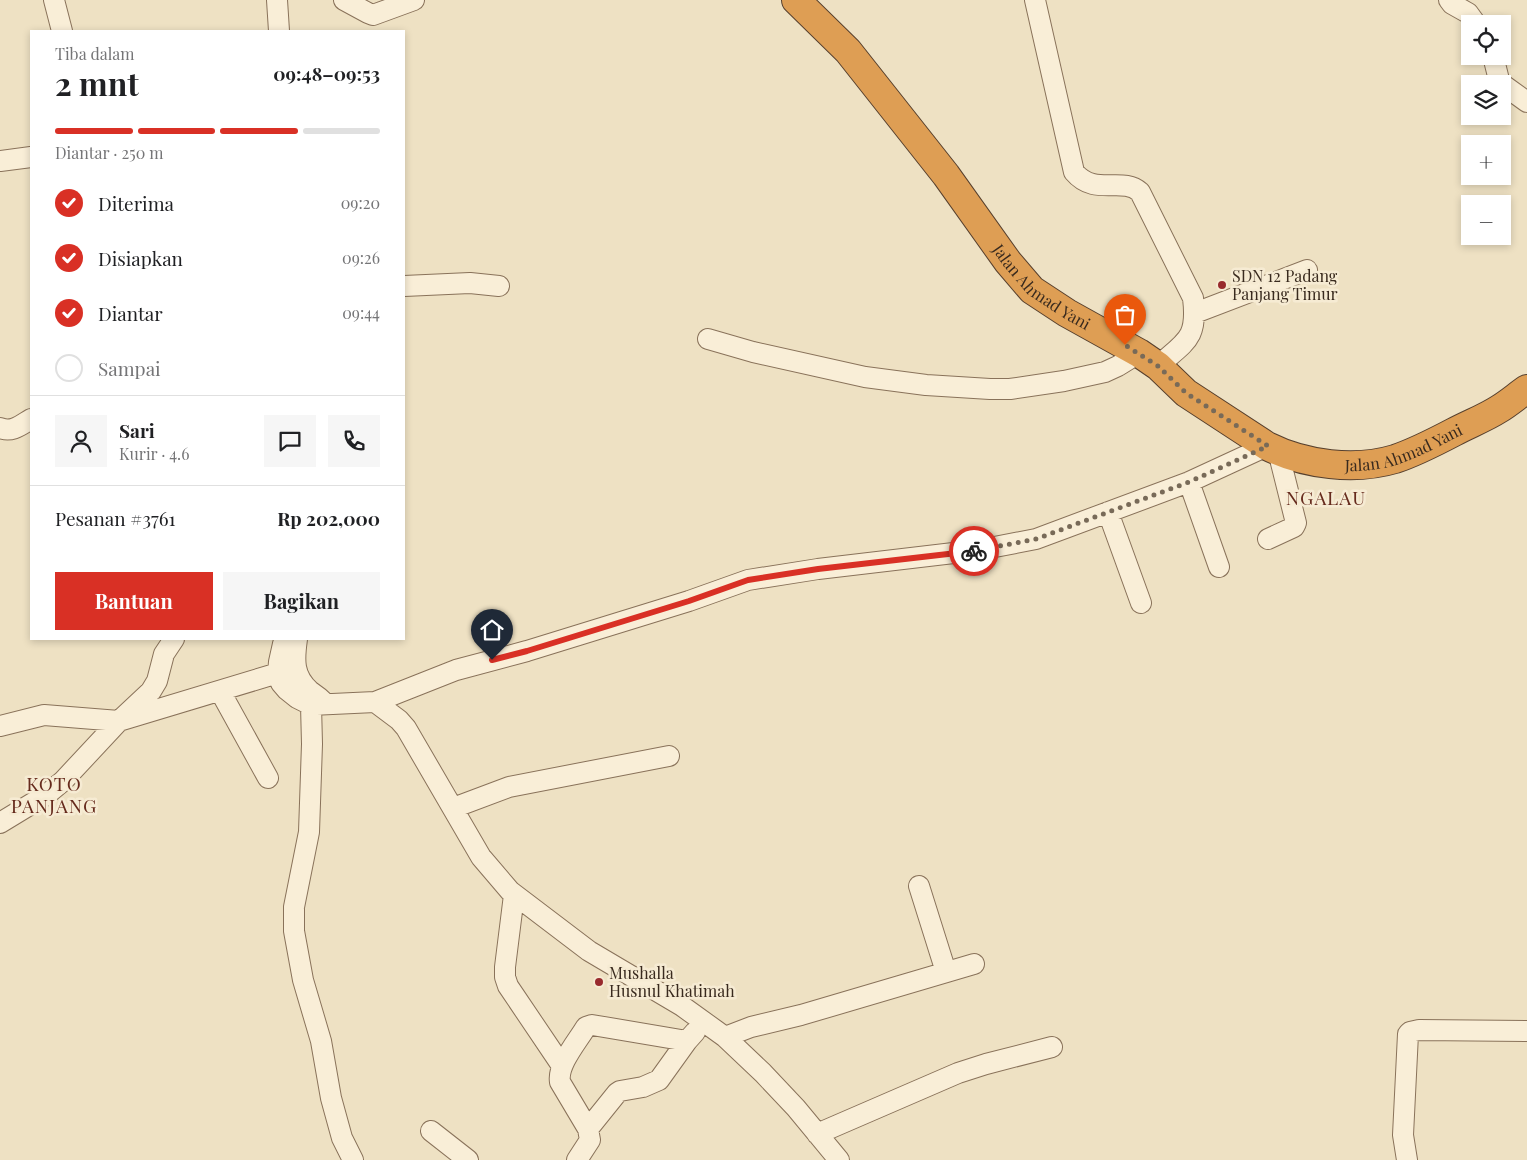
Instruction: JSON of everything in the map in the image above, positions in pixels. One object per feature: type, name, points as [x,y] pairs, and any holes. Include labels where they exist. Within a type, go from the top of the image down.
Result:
[{"type":"highway","name":"Jalan Ahmad Yani","points":[[796,0],[848,51],[946,175],[1008,262],[1032,290],[1067,313],[1149,360],[1186,393],[1273,449],[1316,462],[1339,465],[1366,464],[1394,459],[1420,450],[1499,409],[1527,388]]},
{"type":"street","points":[[54,0],[62,30]]},
{"type":"street","points":[[277,0],[279,30]]},
{"type":"street","points":[[344,0],[368,13],[378,14],[414,0]]},
{"type":"street","points":[[708,339],[762,354],[865,377],[926,385],[990,389],[1019,388],[1105,372],[1118,366],[1149,360],[1188,340],[1193,328],[1195,313],[1193,298],[1140,192],[1132,187],[1090,184],[1084,182],[1074,172],[1035,0]]},
{"type":"street","points":[[1449,0],[1469,15]]},
{"type":"street","points":[[1511,90],[1527,102]]},
{"type":"street","points":[[0,161],[30,157]]},
{"type":"street","points":[[1195,313],[1307,270]]},
{"type":"street","points":[[405,286],[470,283],[499,286]]},
{"type":"street","points":[[0,428],[5,430],[14,429],[30,419]]},
{"type":"street","points":[[286,640],[278,673],[281,683],[297,698],[320,705],[375,702],[456,670],[527,651],[689,601],[748,580],[818,569],[979,550],[1036,539],[1273,449],[1296,524],[1294,527],[1268,539]]},
{"type":"street","points":[[1189,482],[1219,566]]},
{"type":"street","points":[[1108,512],[1142,603]]},
{"type":"street","points":[[0,823],[46,795],[63,781],[155,686],[164,654],[173,640]]},
{"type":"street","points":[[297,640],[294,661],[300,680],[320,705],[312,744],[309,832],[294,907],[294,931],[303,980],[322,1041],[331,1098],[342,1138],[353,1160]]},
{"type":"street","points":[[0,726],[44,715],[119,722],[278,673]]},
{"type":"street","points":[[220,691],[268,778]]},
{"type":"street","points":[[375,702],[399,720],[406,728],[481,857],[514,894],[589,951],[682,1006],[726,1037],[796,1108],[839,1160]]},
{"type":"street","points":[[453,808],[509,787],[669,756]]},
{"type":"street","points":[[919,886],[946,972]]},
{"type":"street","points":[[514,894],[505,977],[508,986],[562,1066]]},
{"type":"street","points":[[726,1037],[751,1027],[800,1015],[974,964]]},
{"type":"street","points":[[588,1129],[620,1091],[643,1087],[659,1080],[687,1041],[705,1022]]},
{"type":"street","points":[[582,1158],[590,1140],[588,1129],[560,1082],[559,1072],[586,1027],[592,1025],[687,1041]]},
{"type":"street","points":[[1407,1160],[1403,1135],[1408,1034],[1419,1030],[1527,1031]]},
{"type":"street","points":[[818,1134],[958,1073],[1052,1047]]},
{"type":"street","points":[[431,1131],[468,1160]]},
{"type":"way so far","points":[[974,551],[1036,539],[1189,482],[1268,446],[1186,393],[1158,366],[1125,345]]},
{"type":"place","name":"SDN 12 Padang Panjang Timur","points":[[1222,285]]},
{"type":"place","name":"Mushalla Husnul Khatimah","points":[[599,982]]},
{"type":"district","name":"NGALAU","points":[[1326,498]]},
{"type":"district","name":"KOTO PANJANG","points":[[54,795]]},
{"type":"route","points":[[492,660],[689,601],[748,580],[818,569],[974,551]]}]
